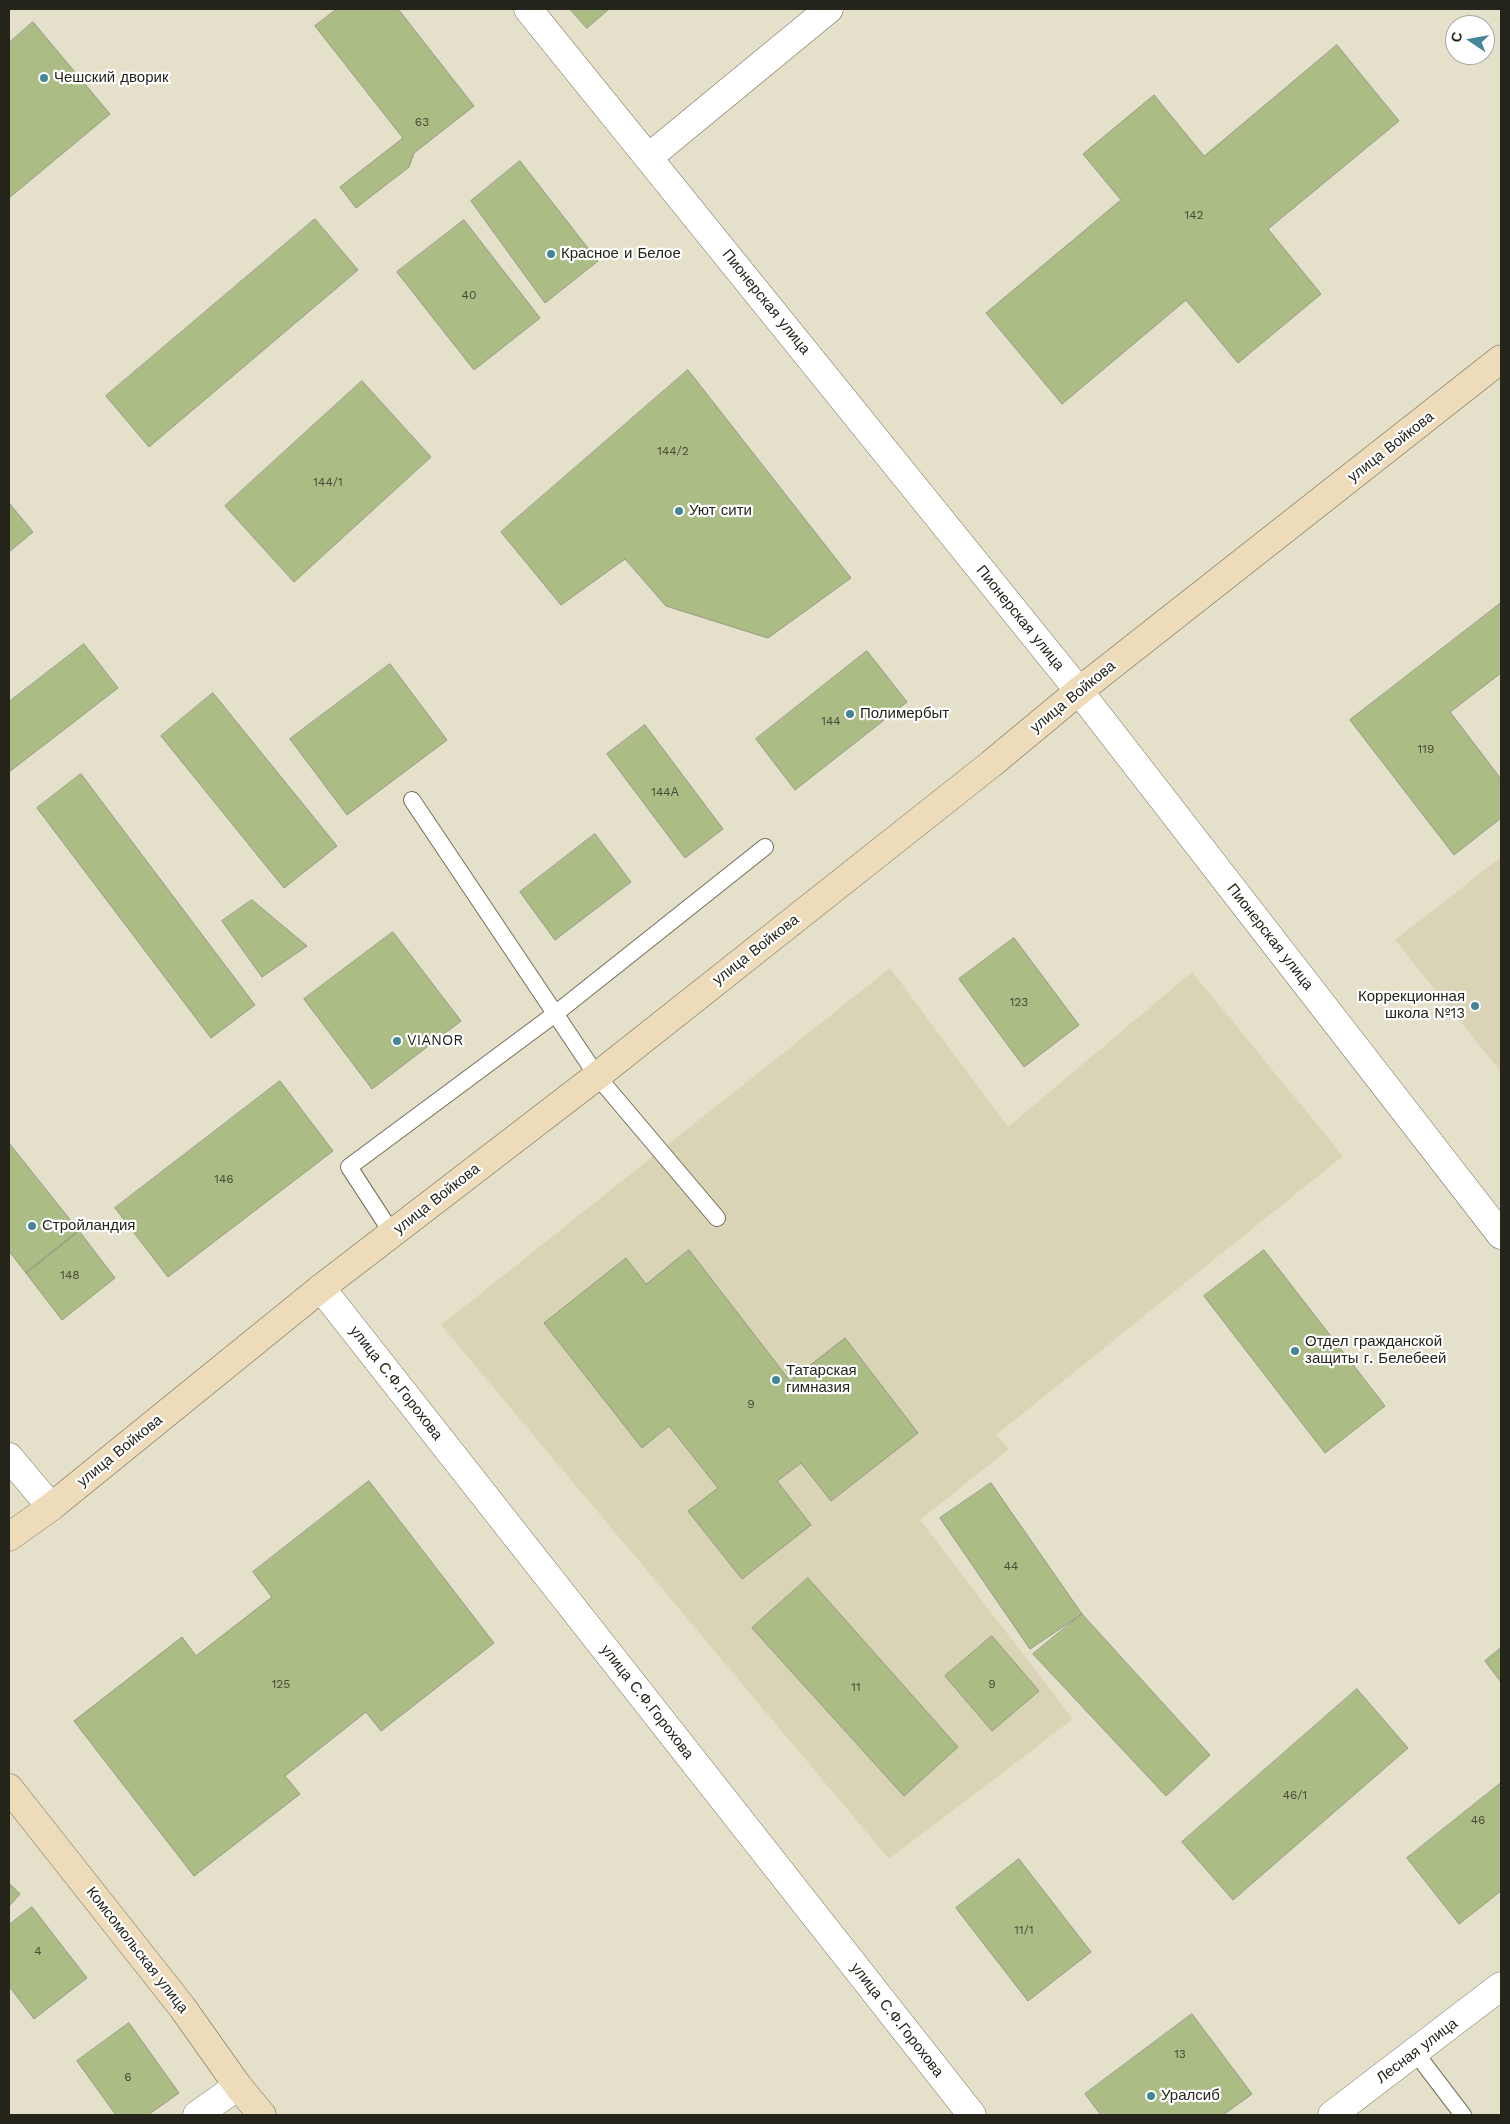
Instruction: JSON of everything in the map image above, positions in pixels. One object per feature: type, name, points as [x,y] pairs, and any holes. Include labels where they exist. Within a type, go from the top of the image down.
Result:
[{"type":"main road","name":"улица Войкова","points":[[9,1537],[51,1507],[321,1288],[597,1076],[991,764],[1079,690],[1501,359]]},
{"type":"main road","name":"Комсомольская улица","points":[[9,1788],[182,2007],[238,2086],[262,2115]]},
{"type":"street","name":"Пионерская улица","points":[[528,9],[1079,690],[1501,1235]]},
{"type":"street","points":[[649,157],[829,9]]},
{"type":"street","name":"улица С.Ф.Горохова","points":[[321,1288],[972,2115]]},
{"type":"street","points":[[9,1457],[51,1507]]},
{"type":"street","name":"Лесная улица","points":[[1332,2115],[1501,1986]]},
{"type":"street","points":[[197,2115],[238,2086]]},
{"type":"lane","points":[[412,800],[597,1076],[717,1218]]},
{"type":"lane","points":[[392,1233],[349,1167],[555,1014],[765,847]]},
{"type":"lane","points":[[1415,2052],[1463,2115]]},
{"type":"shaded area","name":"Коррекционная школа №13","points":[[1501,857],[1501,1072],[1395,940]]},
{"type":"shaded area","name":"Татарская гимназия","points":[[890,968],[1008,1127],[1192,972],[1343,1156],[996,1435],[1009,1449],[920,1520],[1073,1719],[889,1859],[441,1325]]},
{"type":"building","points":[[337,9],[398,9],[474,106],[414,153],[409,167],[356,208],[340,187],[403,138],[315,26]]},
{"type":"building","points":[[570,9],[609,9],[587,28]]},
{"type":"building","name":"Чешский дворик","points":[[33,22],[110,114],[9,198],[9,43]]},
{"type":"building","points":[[1337,45],[1399,121],[1268,229],[1321,294],[1238,363],[1186,300],[1062,404],[986,313],[1121,200],[1083,154],[1154,95],[1204,156]]},
{"type":"building","points":[[520,161],[598,261],[545,303],[471,201]]},
{"type":"building","points":[[315,219],[358,270],[149,447],[106,396]]},
{"type":"building","points":[[464,220],[540,318],[474,370],[397,272]]},
{"type":"building","points":[[688,370],[851,578],[768,638],[666,606],[625,559],[561,605],[501,532]]},
{"type":"building","points":[[362,381],[431,457],[294,582],[225,506]]},
{"type":"building","points":[[9,503],[33,532],[9,552]]},
{"type":"building","points":[[1501,603],[1501,673],[1450,712],[1501,779],[1501,818],[1454,855],[1350,720]]},
{"type":"building","points":[[84,644],[118,688],[9,772],[9,702]]},
{"type":"building","points":[[867,651],[907,702],[795,790],[756,739]]},
{"type":"building","points":[[390,664],[447,740],[347,815],[290,739]]},
{"type":"building","points":[[213,693],[337,846],[284,888],[161,736]]},
{"type":"building","points":[[645,725],[723,829],[685,858],[607,754]]},
{"type":"building","points":[[81,774],[255,1005],[211,1038],[37,808]]},
{"type":"building","points":[[595,834],[631,882],[555,940],[520,892]]},
{"type":"building","points":[[252,900],[307,946],[262,977],[222,921]]},
{"type":"building","points":[[393,932],[461,1021],[372,1089],[304,999]]},
{"type":"building","points":[[1014,938],[1079,1025],[1024,1067],[959,979]]},
{"type":"building","points":[[280,1081],[333,1151],[168,1277],[115,1208]]},
{"type":"building","points":[[9,1143],[79,1231],[26,1273],[9,1251]]},
{"type":"building","points":[[79,1231],[115,1278],[62,1320],[26,1273]]},
{"type":"building","points":[[689,1250],[790,1381],[845,1338],[918,1433],[831,1501],[801,1463],[777,1481],[811,1525],[742,1579],[688,1511],[718,1488],[669,1426],[642,1448],[544,1323],[626,1258],[646,1284]]},
{"type":"building","name":"Отдел гражданской защиты г. Белебеей","points":[[1264,1250],[1385,1406],[1325,1453],[1204,1296]]},
{"type":"building","points":[[369,1481],[494,1643],[381,1731],[366,1712],[285,1776],[300,1794],[194,1876],[74,1721],[182,1637],[196,1656],[272,1597],[253,1572]]},
{"type":"building","points":[[991,1483],[1082,1614],[1030,1649],[940,1518]]},
{"type":"building","points":[[808,1578],[958,1747],[904,1796],[752,1628]]},
{"type":"building","points":[[1082,1614],[1210,1755],[1166,1796],[1033,1654]]},
{"type":"building","points":[[992,1636],[1039,1691],[992,1731],[945,1676]]},
{"type":"building","points":[[1501,1648],[1501,1682],[1485,1661]]},
{"type":"building","points":[[1357,1689],[1408,1748],[1233,1900],[1182,1842]]},
{"type":"building","points":[[1501,1783],[1501,1891],[1459,1924],[1407,1858]]},
{"type":"building","points":[[1019,1859],[1091,1952],[1028,2001],[956,1908]]},
{"type":"building","points":[[9,1883],[20,1894],[9,1906]]},
{"type":"building","points":[[32,1907],[87,1978],[34,2019],[9,1986],[9,1925]]},
{"type":"building","points":[[1192,2014],[1252,2094],[1223,2115],[1101,2115],[1085,2094]]},
{"type":"building","points":[[129,2023],[179,2093],[148,2115],[116,2115],[77,2061]]},
{"type":"place","name":"Чешский дворик","points":[[44,78]]},
{"type":"place","name":"Красное и Белое","points":[[551,254]]},
{"type":"place","name":"Уют сити","points":[[679,511]]},
{"type":"place","name":"Полимербыт","points":[[850,714]]},
{"type":"place","name":"Коррекционная школа №13","points":[[1475,1006]]},
{"type":"place","name":"VIANOR","points":[[397,1041]]},
{"type":"place","name":"Стройландия","points":[[32,1226]]},
{"type":"place","name":"Отдел гражданской защиты г. Белебеей","points":[[1295,1351]]},
{"type":"place","name":"Татарская гимназия","points":[[776,1380]]},
{"type":"place","name":"Уралсиб","points":[[1151,2096]]}]
